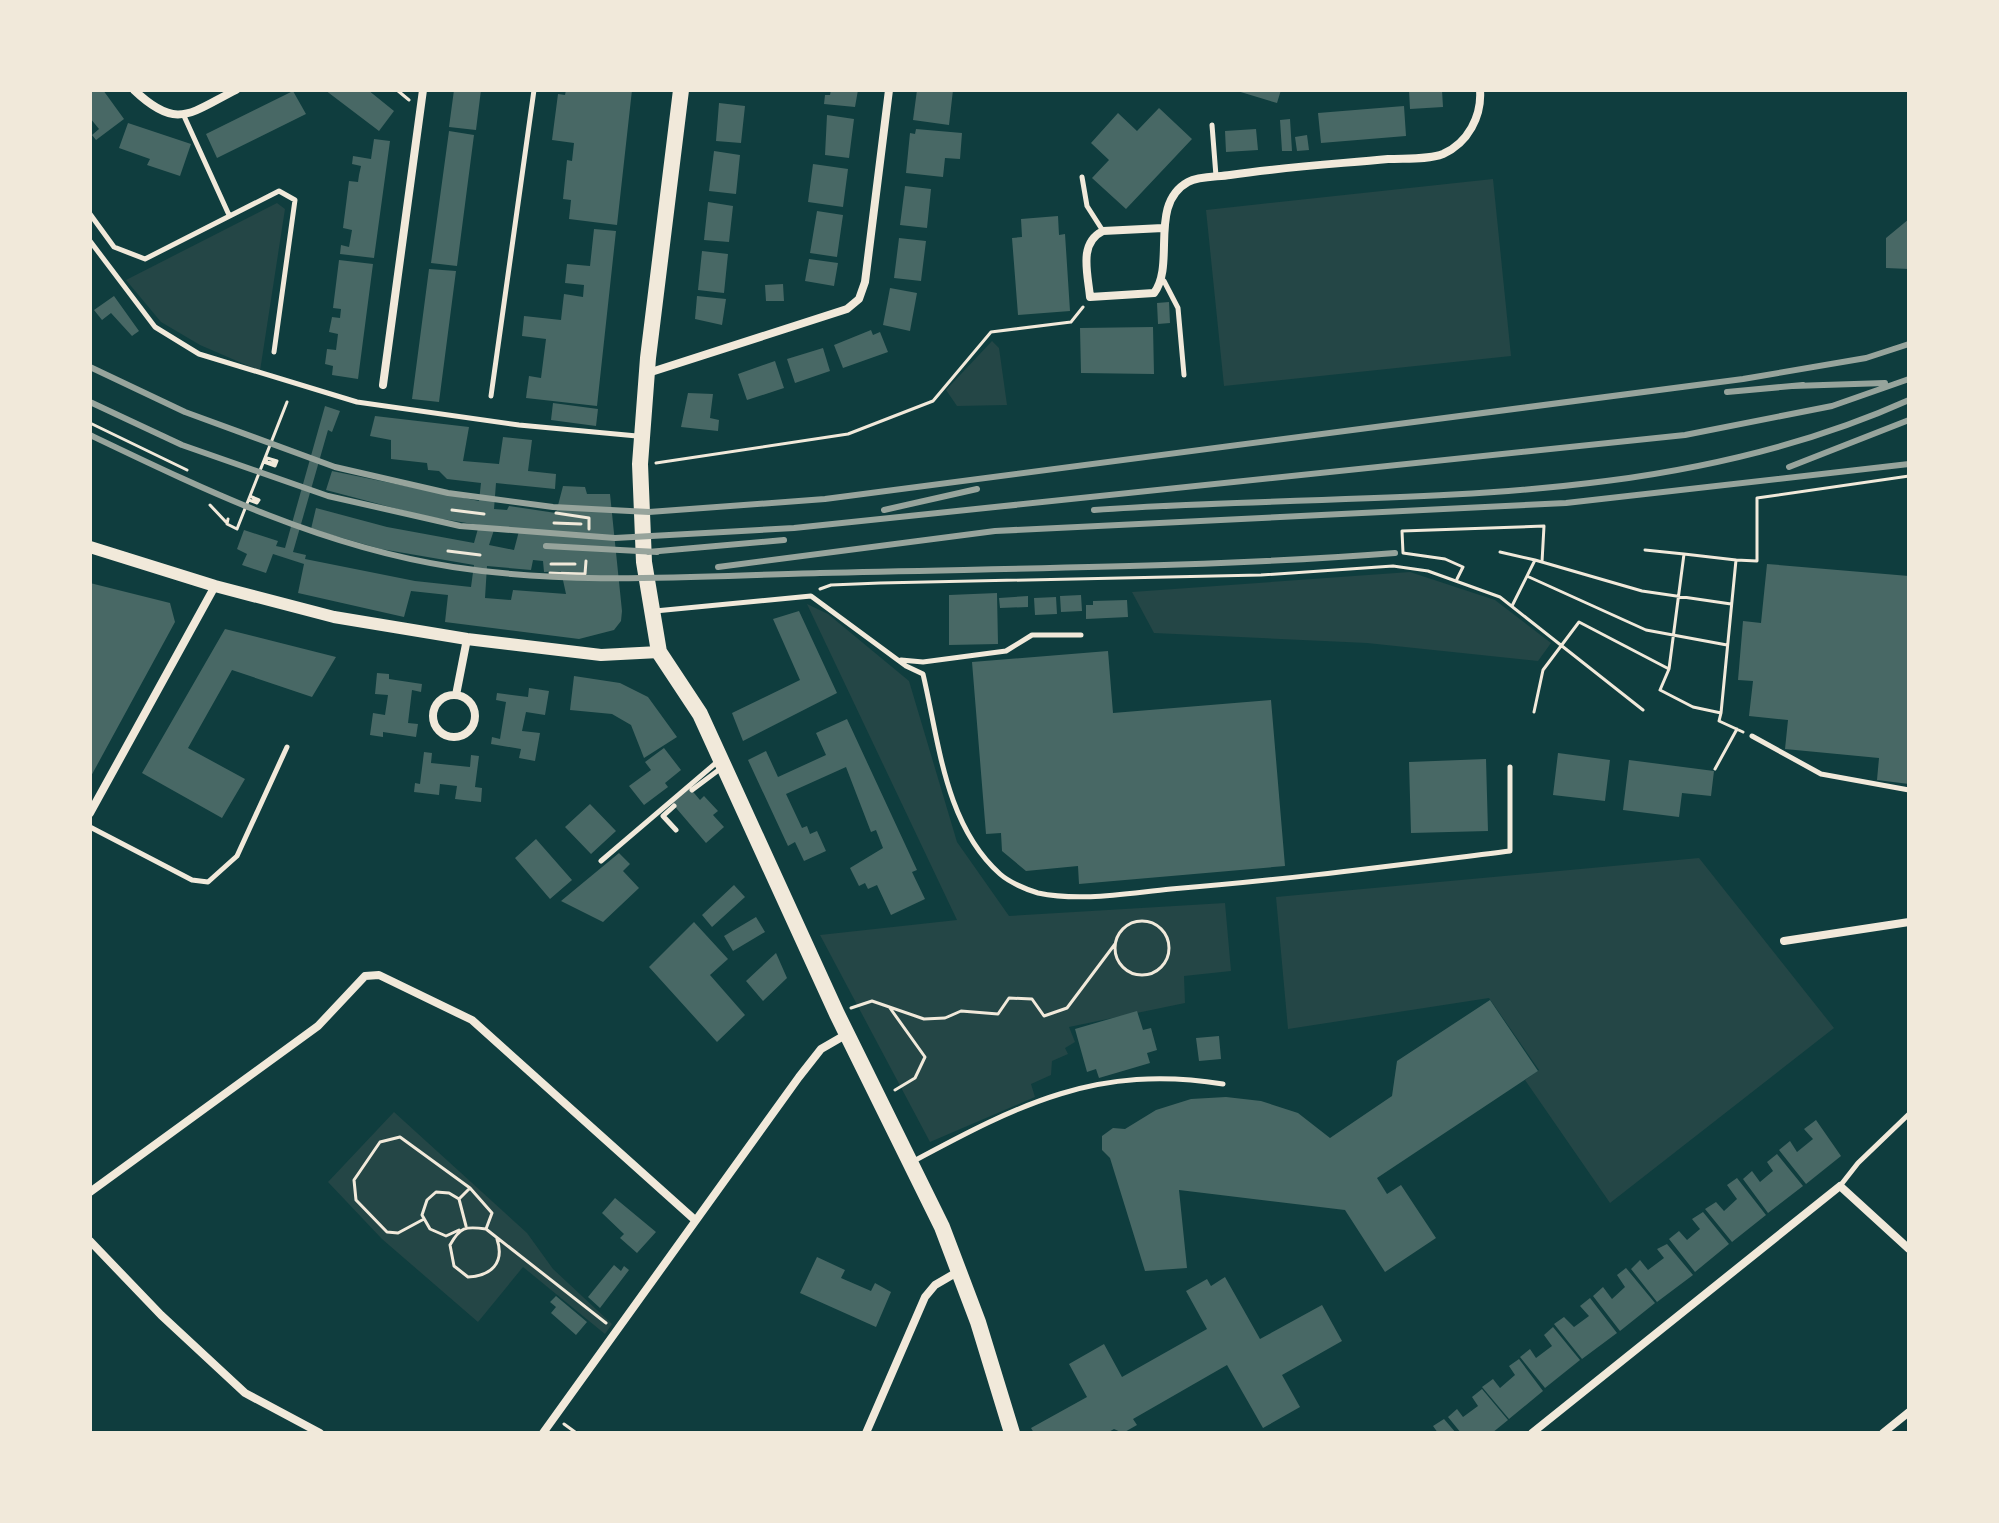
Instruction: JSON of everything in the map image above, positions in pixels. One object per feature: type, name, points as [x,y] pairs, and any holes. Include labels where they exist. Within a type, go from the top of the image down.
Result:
[{"type":"main road","points":[[681,90],[640,462],[650,607],[659,652],[700,714],[837,1014],[911,1162],[960,1270],[1012,1433]]},
{"type":"street","points":[[134,90],[157,110],[184,116],[236,90]]},
{"type":"street","points":[[383,385],[423,90]]},
{"type":"street","points":[[648,373],[847,309],[859,299],[865,282],[889,90]]},
{"type":"street","points":[[1163,228],[1103,231],[1094,235],[1086,251],[1090,297],[1154,293],[1164,281],[1163,228],[1172,204],[1189,181],[1442,154],[1469,133],[1481,103],[1480,90]]},
{"type":"street","points":[[90,547],[215,586],[334,617],[467,639],[601,655],[659,652]]},
{"type":"street","points":[[90,813],[215,586]]},
{"type":"street","points":[[456,695],[467,639]]},
{"type":"street","points":[[456,695],[468,700],[476,718],[466,734],[453,738],[439,732],[433,719],[442,699],[456,695]]},
{"type":"street","points":[[1784,941],[1909,922]]},
{"type":"street","points":[[90,1192],[318,1026],[365,976],[379,975],[472,1020],[695,1220]]},
{"type":"street","points":[[543,1433],[814,1058],[821,1049],[848,1034]]},
{"type":"street","points":[[1532,1433],[1840,1186],[1909,1249]]},
{"type":"street","points":[[90,1241],[161,1315],[245,1393],[320,1433]]},
{"type":"street","points":[[866,1433],[925,1297],[935,1285],[960,1270]]},
{"type":"street","points":[[1883,1433],[1909,1412]]},
{"type":"lane","points":[[491,396],[534,90]]},
{"type":"lane","points":[[184,116],[229,215]]},
{"type":"lane","points":[[1212,125],[1216,177]]},
{"type":"lane","points":[[1082,177],[1087,206],[1103,231]]},
{"type":"lane","points":[[90,214],[114,247],[145,259],[279,191],[295,200],[274,352]]},
{"type":"lane","points":[[90,241],[155,327],[199,354],[357,402],[519,425],[642,436]]},
{"type":"lane","points":[[1164,281],[1180,316],[1184,375]]},
{"type":"lane","points":[[650,607],[811,596],[906,666],[923,674],[954,803],[967,832],[984,859],[1004,877],[1036,893],[1080,896],[1279,881],[1510,851],[1510,767]]},
{"type":"lane","points":[[900,659],[923,662],[1006,651],[1032,635],[1081,635]]},
{"type":"lane","points":[[1752,736],[1821,774],[1909,790]]},
{"type":"lane","points":[[90,827],[192,880],[208,882],[237,856],[287,747]]},
{"type":"lane","points":[[692,790],[722,762]]},
{"type":"lane","points":[[601,861],[722,762]]},
{"type":"lane","points":[[674,806],[663,816],[676,830]]},
{"type":"lane","points":[[911,1162],[1050,1094],[1122,1079],[1182,1077],[1223,1084]]},
{"type":"lane","points":[[1840,1186],[1858,1163],[1909,1114]]},
{"type":"path","points":[[640,462],[848,434],[933,401],[991,332],[1071,322],[1090,297]]},
{"type":"path","points":[[210,505],[227,524],[237,529],[287,402]]},
{"type":"path","points":[[90,423],[187,470]]},
{"type":"path","points":[[263,462],[275,466],[277,461],[267,458],[266,462],[274,463]]},
{"type":"path","points":[[1645,550],[1757,561],[1757,498],[1909,476]]},
{"type":"path","points":[[249,500],[257,503],[259,500],[251,500],[258,500]]},
{"type":"path","points":[[452,510],[484,514]]},
{"type":"path","points":[[556,513],[589,518],[589,529]]},
{"type":"path","points":[[554,523],[581,524]]},
{"type":"path","points":[[1457,580],[1463,567],[1445,559],[1403,553],[1402,531],[1544,526],[1542,562]]},
{"type":"path","points":[[448,551],[480,555]]},
{"type":"path","points":[[1500,552],[1642,591],[1731,604]]},
{"type":"path","points":[[1684,554],[1675,637],[1669,669],[1660,690],[1693,707],[1721,713]]},
{"type":"path","points":[[1512,606],[1535,560]]},
{"type":"path","points":[[1736,560],[1719,721],[1752,736]]},
{"type":"path","points":[[550,573],[585,574],[586,561]]},
{"type":"path","points":[[551,564],[575,564]]},
{"type":"path","points":[[811,596],[831,585],[1246,576],[1393,566],[1428,571],[1457,580],[1512,606],[1643,710]]},
{"type":"path","points":[[1529,577],[1613,617],[1675,637],[1727,645]]},
{"type":"path","points":[[1534,712],[1543,670],[1579,622],[1620,647],[1669,669]]},
{"type":"path","points":[[1715,769],[1737,729]]},
{"type":"path","points":[[837,1014],[872,1001],[924,1019],[945,1018],[961,1011],[998,1014],[1009,998],[1020,997],[1032,999],[1044,1016],[1067,1008],[1124,928],[1132,923],[1150,922],[1165,933],[1169,951],[1162,967],[1138,975],[1130,973],[1118,961],[1115,944]]},
{"type":"path","points":[[879,1096],[906,1086],[915,1078],[925,1057],[890,1008]]},
{"type":"path","points":[[424,1219],[398,1233],[387,1232],[356,1200],[354,1180],[380,1142],[400,1137],[470,1188],[492,1213],[486,1229]]},
{"type":"path","points":[[459,1199],[470,1188]]},
{"type":"path","points":[[467,1226],[459,1199],[449,1193],[436,1192],[427,1200],[422,1215],[430,1229],[446,1236],[467,1226],[486,1229],[610,1327]]},
{"type":"path","points":[[459,1230],[450,1245],[454,1266],[468,1277],[485,1277],[494,1270],[501,1251],[497,1239]]},
{"type":"shaded area","points":[[1493,179],[1511,356],[1224,386],[1206,210]]},
{"type":"shaded area","points":[[277,203],[285,209],[260,371],[200,345],[161,322],[126,280]]},
{"type":"shaded area","points":[[992,341],[999,348],[1007,405],[957,406],[946,390]]},
{"type":"shaded area","points":[[1410,572],[1495,600],[1551,643],[1538,661],[1367,643],[1154,633],[1132,592]]},
{"type":"shaded area","points":[[807,604],[828,614],[909,681],[957,842],[1009,916],[1225,903],[1231,971],[1184,976],[1185,1003],[1069,1027],[1075,1042],[1065,1048],[1068,1054],[1052,1061],[1051,1075],[1031,1084],[1035,1097],[930,1142],[820,935],[957,920]]},
{"type":"shaded area","points":[[1699,858],[1834,1028],[1610,1203],[1525,1080],[1539,1070],[1489,998],[1288,1029],[1276,897]]},
{"type":"shaded area","points":[[394,1112],[527,1233],[553,1269],[612,1324],[605,1334],[523,1267],[478,1322],[382,1239],[328,1182]]},
{"type":"building","points":[[90,90],[103,90],[124,119],[96,140],[92,135],[99,129],[90,118]]},
{"type":"building","points":[[325,90],[368,90],[394,111],[379,131]]},
{"type":"building","points":[[454,90],[481,90],[476,130],[449,127]]},
{"type":"building","points":[[566,90],[632,90],[617,225],[569,219],[571,200],[563,199],[567,160],[572,161],[574,143],[552,140],[558,94],[565,95]]},
{"type":"building","points":[[831,90],[858,90],[855,107],[824,104],[825,95],[830,95]]},
{"type":"building","points":[[917,90],[953,90],[949,125],[913,120]]},
{"type":"building","points":[[1234,90],[1281,90],[1277,103]]},
{"type":"building","points":[[1409,90],[1442,90],[1443,107],[1410,109]]},
{"type":"building","points":[[293,91],[306,114],[217,158],[206,134]]},
{"type":"building","points":[[719,103],[745,106],[741,143],[716,141]]},
{"type":"building","points":[[1404,106],[1406,136],[1321,143],[1318,113]]},
{"type":"building","points":[[1159,108],[1192,139],[1126,209],[1092,178],[1109,160],[1091,143],[1118,113],[1137,131]]},
{"type":"building","points":[[827,115],[854,119],[849,158],[825,155]]},
{"type":"building","points":[[1290,119],[1292,151],[1282,151],[1280,120]]},
{"type":"building","points":[[128,123],[191,144],[180,176],[147,165],[150,159],[119,148]]},
{"type":"building","points":[[916,129],[962,133],[960,159],[945,158],[943,177],[906,173],[910,133],[915,134]]},
{"type":"building","points":[[1256,129],[1258,150],[1226,152],[1225,131]]},
{"type":"building","points":[[449,131],[474,135],[457,266],[431,263]]},
{"type":"building","points":[[1307,135],[1309,150],[1297,151],[1295,137]]},
{"type":"building","points":[[374,139],[390,141],[374,258],[340,254],[341,245],[349,247],[352,230],[343,228],[349,181],[358,182],[361,166],[352,164],[353,156],[371,159]]},
{"type":"building","points":[[714,151],[740,155],[736,194],[709,191]]},
{"type":"building","points":[[813,164],[848,169],[843,207],[808,202]]},
{"type":"building","points":[[905,186],[931,189],[927,228],[900,225]]},
{"type":"building","points":[[708,202],[733,206],[729,242],[704,240]]},
{"type":"building","points":[[817,211],[843,215],[837,257],[810,253]]},
{"type":"building","points":[[1058,216],[1059,235],[1065,234],[1070,311],[1018,315],[1012,238],[1022,237],[1021,219]]},
{"type":"building","points":[[1909,219],[1909,269],[1886,268],[1886,238]]},
{"type":"building","points":[[594,229],[616,231],[597,406],[526,398],[529,376],[541,378],[546,339],[522,336],[524,316],[561,320],[564,294],[583,297],[584,285],[565,283],[567,264],[590,266]]},
{"type":"building","points":[[899,238],[926,241],[921,281],[894,278]]},
{"type":"building","points":[[702,251],[728,254],[724,293],[698,290]]},
{"type":"building","points":[[809,259],[838,263],[834,286],[805,281]]},
{"type":"building","points":[[339,260],[373,264],[358,379],[332,375],[333,366],[325,364],[327,349],[336,350],[338,334],[329,332],[332,317],[340,318],[341,309],[333,308]]},
{"type":"building","points":[[429,269],[456,271],[439,402],[412,399]]},
{"type":"building","points":[[783,284],[784,301],[766,301],[765,285]]},
{"type":"building","points":[[890,288],[917,293],[910,331],[883,325]]},
{"type":"building","points":[[114,296],[139,331],[132,336],[111,313],[102,320],[94,310]]},
{"type":"building","points":[[697,296],[726,299],[722,325],[695,319]]},
{"type":"building","points":[[1169,302],[1170,323],[1158,324],[1157,303]]},
{"type":"building","points":[[1153,327],[1154,374],[1081,373],[1080,328]]},
{"type":"building","points":[[871,330],[873,335],[880,332],[888,352],[843,368],[834,345]]},
{"type":"building","points":[[823,348],[830,371],[795,383],[787,359]]},
{"type":"building","points":[[775,361],[784,388],[747,400],[738,374]]},
{"type":"building","points":[[688,393],[713,394],[710,418],[719,420],[718,431],[681,427]]},
{"type":"building","points":[[553,403],[598,409],[596,426],[551,420]]},
{"type":"building","points":[[325,406],[340,411],[332,432],[328,430],[293,552],[306,555],[305,559],[415,581],[471,587],[474,565],[381,549],[311,529],[316,508],[387,527],[474,543],[479,525],[424,516],[326,490],[332,471],[479,501],[481,483],[447,479],[439,471],[428,470],[427,463],[391,459],[391,440],[370,436],[375,416],[469,427],[463,461],[499,464],[503,437],[532,440],[528,471],[556,474],[555,489],[496,483],[494,509],[507,510],[509,506],[556,513],[563,486],[585,487],[587,494],[610,494],[621,621],[614,630],[579,639],[445,622],[448,595],[411,591],[404,617],[298,593],[304,564],[273,554],[266,573],[242,565],[247,554],[237,549],[244,530],[278,541],[276,546],[285,548]],"holes":[[[495,527],[519,531],[514,550],[489,545]],[[533,560],[543,561],[544,572],[561,571],[566,594],[513,590],[511,600],[485,598],[487,566],[531,570]]]},
{"type":"building","points":[[1767,564],[1909,576],[1909,784],[1877,780],[1879,758],[1785,749],[1788,720],[1749,716],[1753,681],[1738,680],[1743,621],[1761,623]]},
{"type":"building","points":[[90,583],[170,603],[175,622],[90,778]]},
{"type":"building","points":[[997,593],[998,644],[949,645],[949,595]]},
{"type":"building","points":[[1081,595],[1082,611],[1061,612],[1060,596]]},
{"type":"building","points":[[1028,596],[1028,607],[1000,608],[999,598]]},
{"type":"building","points":[[1056,597],[1057,614],[1035,615],[1034,598]]},
{"type":"building","points":[[1127,600],[1128,617],[1086,619],[1086,605],[1093,605],[1093,601]]},
{"type":"building","points":[[799,611],[837,693],[743,741],[732,713],[800,680],[773,619]]},
{"type":"building","points":[[225,629],[336,657],[312,697],[232,670],[188,748],[245,779],[222,818],[142,773]]},
{"type":"building","points":[[1108,651],[1113,713],[1271,700],[1285,866],[1079,884],[1078,866],[1026,871],[1002,851],[1001,833],[986,834],[972,662]]},
{"type":"building","points":[[377,673],[389,674],[389,679],[422,684],[421,692],[412,690],[408,723],[418,724],[416,737],[383,732],[383,737],[370,735],[373,713],[385,715],[388,695],[375,694]]},
{"type":"building","points":[[574,676],[620,683],[648,697],[677,737],[644,758],[631,725],[612,714],[570,710]]},
{"type":"building","points":[[529,688],[549,691],[545,715],[526,712],[522,731],[540,733],[535,761],[519,758],[521,749],[491,744],[492,737],[500,739],[506,702],[496,700],[497,693],[528,697]]},
{"type":"building","points":[[847,719],[917,870],[912,872],[925,899],[891,915],[877,885],[868,889],[865,883],[859,886],[850,868],[883,848],[876,830],[871,832],[846,767],[786,794],[802,828],[807,826],[810,834],[817,831],[826,851],[804,861],[795,842],[788,846],[748,760],[766,751],[778,777],[826,755],[816,733]]},
{"type":"building","points":[[664,748],[681,770],[665,783],[668,787],[644,805],[629,786],[651,770],[645,762]]},
{"type":"building","points":[[424,752],[432,753],[431,763],[470,767],[471,755],[479,756],[475,787],[482,788],[481,802],[455,799],[457,786],[440,784],[439,795],[414,792],[415,783],[420,784]]},
{"type":"building","points":[[1558,753],[1610,760],[1605,801],[1553,795]]},
{"type":"building","points":[[1486,759],[1488,831],[1411,833],[1409,762]]},
{"type":"building","points":[[1629,760],[1714,771],[1711,796],[1682,793],[1679,817],[1623,810]]},
{"type":"building","points":[[689,787],[700,800],[704,796],[718,811],[713,815],[724,827],[706,843],[671,802]]},
{"type":"building","points":[[590,804],[616,831],[591,854],[565,827]]},
{"type":"building","points":[[536,839],[572,880],[550,899],[515,858]]},
{"type":"building","points":[[619,853],[630,864],[623,871],[639,888],[603,922],[561,901]]},
{"type":"building","points":[[734,885],[745,897],[712,927],[702,915]]},
{"type":"building","points":[[756,917],[765,932],[733,951],[724,936]]},
{"type":"building","points":[[694,922],[728,959],[710,975],[745,1015],[717,1042],[649,967]]},
{"type":"building","points":[[776,953],[787,978],[763,1001],[746,981]]},
{"type":"building","points":[[1490,1000],[1538,1071],[1377,1178],[1387,1194],[1401,1185],[1436,1238],[1385,1272],[1345,1210],[1179,1190],[1187,1268],[1145,1271],[1110,1158],[1102,1150],[1102,1136],[1113,1128],[1125,1129],[1156,1110],[1191,1099],[1226,1097],[1261,1101],[1298,1113],[1330,1138],[1392,1096],[1397,1061]]},
{"type":"building","points":[[1137,1011],[1143,1030],[1151,1028],[1157,1050],[1147,1053],[1150,1063],[1099,1078],[1096,1069],[1087,1072],[1075,1029]]},
{"type":"building","points":[[1219,1036],[1221,1059],[1199,1061],[1196,1038]]},
{"type":"building","points":[[1816,1120],[1841,1156],[1806,1184],[1779,1150],[1790,1141],[1797,1152],[1813,1139],[1804,1129]]},
{"type":"building","points":[[1777,1154],[1803,1186],[1768,1213],[1743,1179],[1752,1171],[1760,1182],[1773,1171],[1767,1162]]},
{"type":"building","points":[[1737,1178],[1766,1215],[1732,1242],[1705,1209],[1716,1202],[1724,1211],[1737,1199],[1727,1185]]},
{"type":"building","points":[[615,1198],[656,1232],[637,1253],[620,1238],[624,1234],[602,1213]]},
{"type":"building","points":[[1703,1212],[1729,1244],[1695,1272],[1669,1239],[1679,1231],[1687,1240],[1700,1229],[1692,1219]]},
{"type":"building","points":[[1667,1244],[1693,1275],[1657,1302],[1631,1269],[1640,1260],[1648,1270],[1664,1258],[1657,1249]]},
{"type":"building","points":[[817,1257],[845,1270],[841,1278],[871,1291],[875,1283],[891,1292],[876,1327],[800,1293]]},
{"type":"building","points":[[614,1265],[621,1271],[624,1266],[629,1270],[600,1308],[588,1297]]},
{"type":"building","points":[[1626,1268],[1655,1303],[1620,1331],[1593,1296],[1603,1287],[1612,1299],[1625,1287],[1617,1275]]},
{"type":"building","points":[[1225,1277],[1260,1339],[1322,1305],[1342,1341],[1282,1375],[1300,1407],[1263,1428],[1227,1365],[1133,1419],[1137,1425],[1123,1433],[1114,1429],[1107,1433],[1034,1433],[1031,1428],[1087,1397],[1069,1364],[1104,1344],[1122,1377],[1207,1329],[1186,1291],[1207,1279],[1211,1286]]},
{"type":"building","points":[[556,1296],[587,1322],[576,1335],[551,1313],[556,1307],[550,1302]]},
{"type":"building","points":[[1590,1298],[1617,1333],[1582,1359],[1554,1324],[1564,1317],[1574,1327],[1589,1316],[1580,1306]]},
{"type":"building","points":[[1553,1327],[1580,1360],[1545,1388],[1520,1357],[1530,1349],[1536,1358],[1552,1346],[1544,1335]]},
{"type":"building","points":[[1519,1359],[1543,1391],[1509,1419],[1482,1387],[1493,1379],[1500,1388],[1515,1375],[1509,1366]]},
{"type":"building","points":[[1482,1389],[1508,1420],[1492,1433],[1461,1433],[1448,1417],[1457,1409],[1463,1417],[1478,1406],[1472,1397]]},
{"type":"building","points":[[1444,1419],[1456,1433],[1438,1433],[1433,1426]]},
{"type":"railway","points":[[90,367],[185,412],[335,467],[448,493],[553,507],[649,512],[825,499],[1743,379],[1866,358],[1909,344]]},
{"type":"railway","points":[[90,402],[182,445],[328,496],[460,526],[615,538],[794,528],[1685,435],[1832,406],[1909,379]]},
{"type":"railway","points":[[1793,386],[1885,383]]},
{"type":"railway","points":[[1727,392],[1803,385]]},
{"type":"railway","points":[[1094,510],[1405,497],[1610,481],[1711,463],[1811,437],[1909,400]]},
{"type":"railway","points":[[1789,467],[1909,420]]},
{"type":"railway","points":[[90,435],[222,496],[312,531],[405,558],[499,573],[591,578],[682,577],[1180,565],[1395,553]]},
{"type":"railway","points":[[718,567],[995,531],[1566,503],[1909,464]]},
{"type":"railway","points":[[884,510],[977,489]]},
{"type":"railway","points":[[648,552],[784,540]]},
{"type":"railway","points":[[546,546],[657,552]]}]
